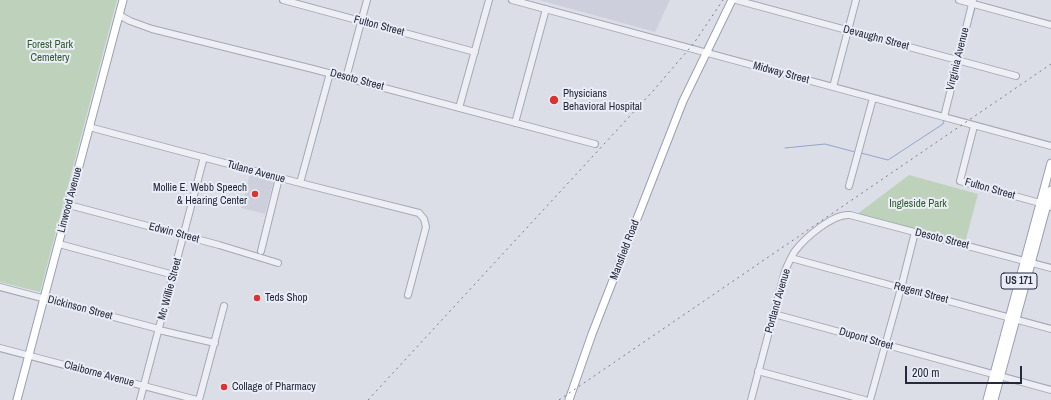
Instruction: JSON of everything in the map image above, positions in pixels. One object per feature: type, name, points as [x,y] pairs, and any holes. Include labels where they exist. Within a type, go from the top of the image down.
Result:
[{"type":"main road","name":"Linwood Avenue","points":[[16,400],[59,244],[123,0]]},
{"type":"main road","name":"Mansfield Road","points":[[569,400],[592,334],[684,101],[717,22],[732,0]]},
{"type":"main road","name":"US 171","points":[[1046,205],[1051,163]]},
{"type":"main road","name":"US 171","points":[[987,400],[997,376],[1028,261],[1051,190]]},
{"type":"main road","name":"US 171","points":[[994,400],[997,376]]},
{"type":"street","name":"Fulton Street","points":[[283,0],[474,52]]},
{"type":"street","points":[[346,78],[367,0]]},
{"type":"street","points":[[460,108],[489,0]]},
{"type":"street","name":"Midway Street","points":[[512,0],[1051,146]]},
{"type":"street","name":"Devaughn Street","points":[[736,0],[1016,76]]},
{"type":"street","points":[[833,87],[856,0]]},
{"type":"street","points":[[959,0],[973,2],[1051,25]]},
{"type":"street","name":"Virginia Avenue","points":[[944,117],[973,2]]},
{"type":"street","points":[[515,123],[546,9]]},
{"type":"street","name":"Desoto Street","points":[[119,15],[130,21],[152,29],[330,73],[595,144]]},
{"type":"street","points":[[300,183],[330,73]]},
{"type":"street","points":[[849,186],[873,98]]},
{"type":"street","name":"Fulton Street","points":[[974,126],[960,181],[1046,205]]},
{"type":"street","name":"Tulane Avenue","points":[[89,127],[279,178],[414,211],[423,216],[426,223],[408,295]]},
{"type":"street","name":"Mc Willie Street","points":[[140,400],[204,157]]},
{"type":"street","points":[[261,251],[279,178]]},
{"type":"street","name":"Edwin Street","points":[[69,205],[278,263]]},
{"type":"street","name":"Desoto Street","points":[[832,219],[845,215],[1051,268]]},
{"type":"street","name":"Portland Avenue","points":[[750,400],[785,271],[800,244],[832,219]]},
{"type":"street","points":[[870,400],[915,232]]},
{"type":"street","points":[[59,244],[174,275]]},
{"type":"street","name":"Regent Street","points":[[791,258],[1051,329]]},
{"type":"street","name":"Dickinson Street","points":[[0,287],[215,343]]},
{"type":"street","points":[[198,400],[224,306]]},
{"type":"street","name":"Dupont Street","points":[[774,314],[1051,390]]},
{"type":"street","name":"Claiborne Avenue","points":[[0,348],[198,400]]},
{"type":"street","points":[[758,371],[865,400]]},
{"type":"shaded area","points":[[539,0],[670,0],[655,32]]},
{"type":"shaded area","points":[[250,174],[274,180],[265,214],[241,208]]},
{"type":"green space","name":"Forest Park Cemetery","points":[[0,0],[117,0],[40,292],[0,282]]},
{"type":"green space","name":"Ingleside Park","points":[[909,175],[978,194],[965,243],[856,215]]},
{"type":"waterway","points":[[967,36],[975,8]]},
{"type":"waterway","points":[[861,153],[888,160],[943,124],[944,121]]},
{"type":"waterway","points":[[785,148],[825,144],[855,152]]},
{"type":"railway","points":[[368,400],[653,91],[694,43],[723,0]]},
{"type":"railway","points":[[559,400],[1051,64]]},
{"type":"place","name":"Physicians Behavioral Hospital","points":[[554,100]]},
{"type":"place","name":"Mollie E. Webb Speech & Hearing Center","points":[[255,194]]},
{"type":"place","name":"Teds Shop","points":[[257,298]]},
{"type":"place","name":"Collage of Pharmacy","points":[[224,387]]}]
